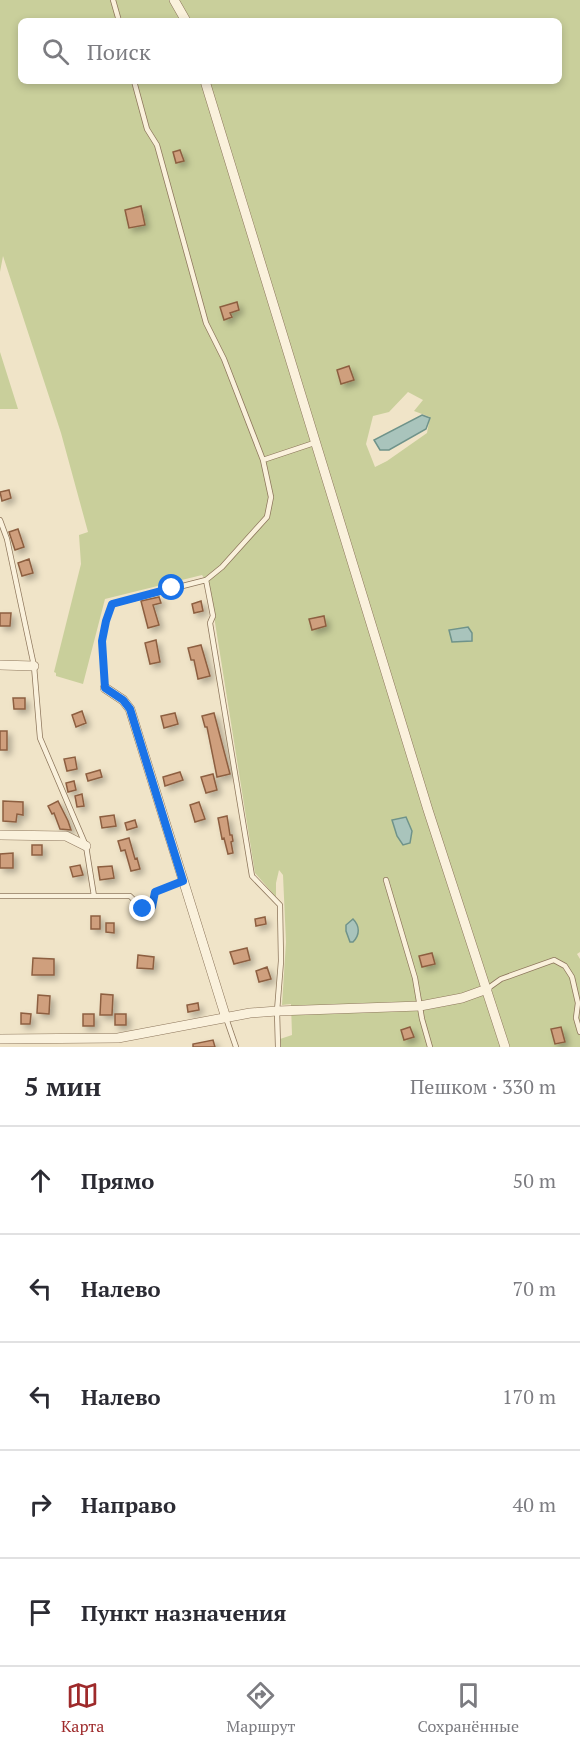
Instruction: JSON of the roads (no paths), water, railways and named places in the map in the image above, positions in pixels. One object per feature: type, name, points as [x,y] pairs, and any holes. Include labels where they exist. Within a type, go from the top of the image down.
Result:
[{"type":"street","points":[[174,0],[184,18]]},
{"type":"street","points":[[206,84],[428,810],[506,1047]]},
{"type":"street","points":[[0,665],[34,666]]},
{"type":"street","points":[[105,688],[123,700],[130,709],[226,1018]]},
{"type":"street","points":[[0,835],[66,836],[86,846]]},
{"type":"street","points":[[0,1038],[20,1043],[118,1038],[277,1011],[420,1006],[462,998],[488,989]]},
{"type":"lane","points":[[113,0],[118,18]]},
{"type":"lane","points":[[105,688],[102,641],[112,604],[206,580],[222,567],[267,517],[271,497],[263,460],[224,359],[206,323],[157,145],[147,129],[135,84]]},
{"type":"lane","points":[[263,460],[314,443]]},
{"type":"lane","points":[[0,520],[7,539],[34,666],[40,738],[86,846],[94,896]]},
{"type":"lane","points":[[206,580],[213,616],[210,623],[252,876],[280,905],[278,1047]]},
{"type":"lane","points":[[386,880],[415,978],[422,1019],[430,1047]]},
{"type":"lane","points":[[0,896],[130,896],[143,909],[152,907],[155,892],[183,881]]},
{"type":"lane","points":[[488,989],[501,979],[554,960],[566,966],[572,977],[578,1003],[576,1018],[580,1032]]},
{"type":"lane","points":[[226,1018],[236,1047]]},
{"type":"water","points":[[422,415],[430,418],[426,429],[389,450],[380,450],[374,440]]},
{"type":"water","points":[[468,627],[472,633],[472,641],[452,642],[449,630]]},
{"type":"water","points":[[406,817],[412,831],[410,843],[403,845],[397,836],[392,820]]},
{"type":"water","points":[[353,919],[358,933],[353,942],[350,942],[346,925]]}]
